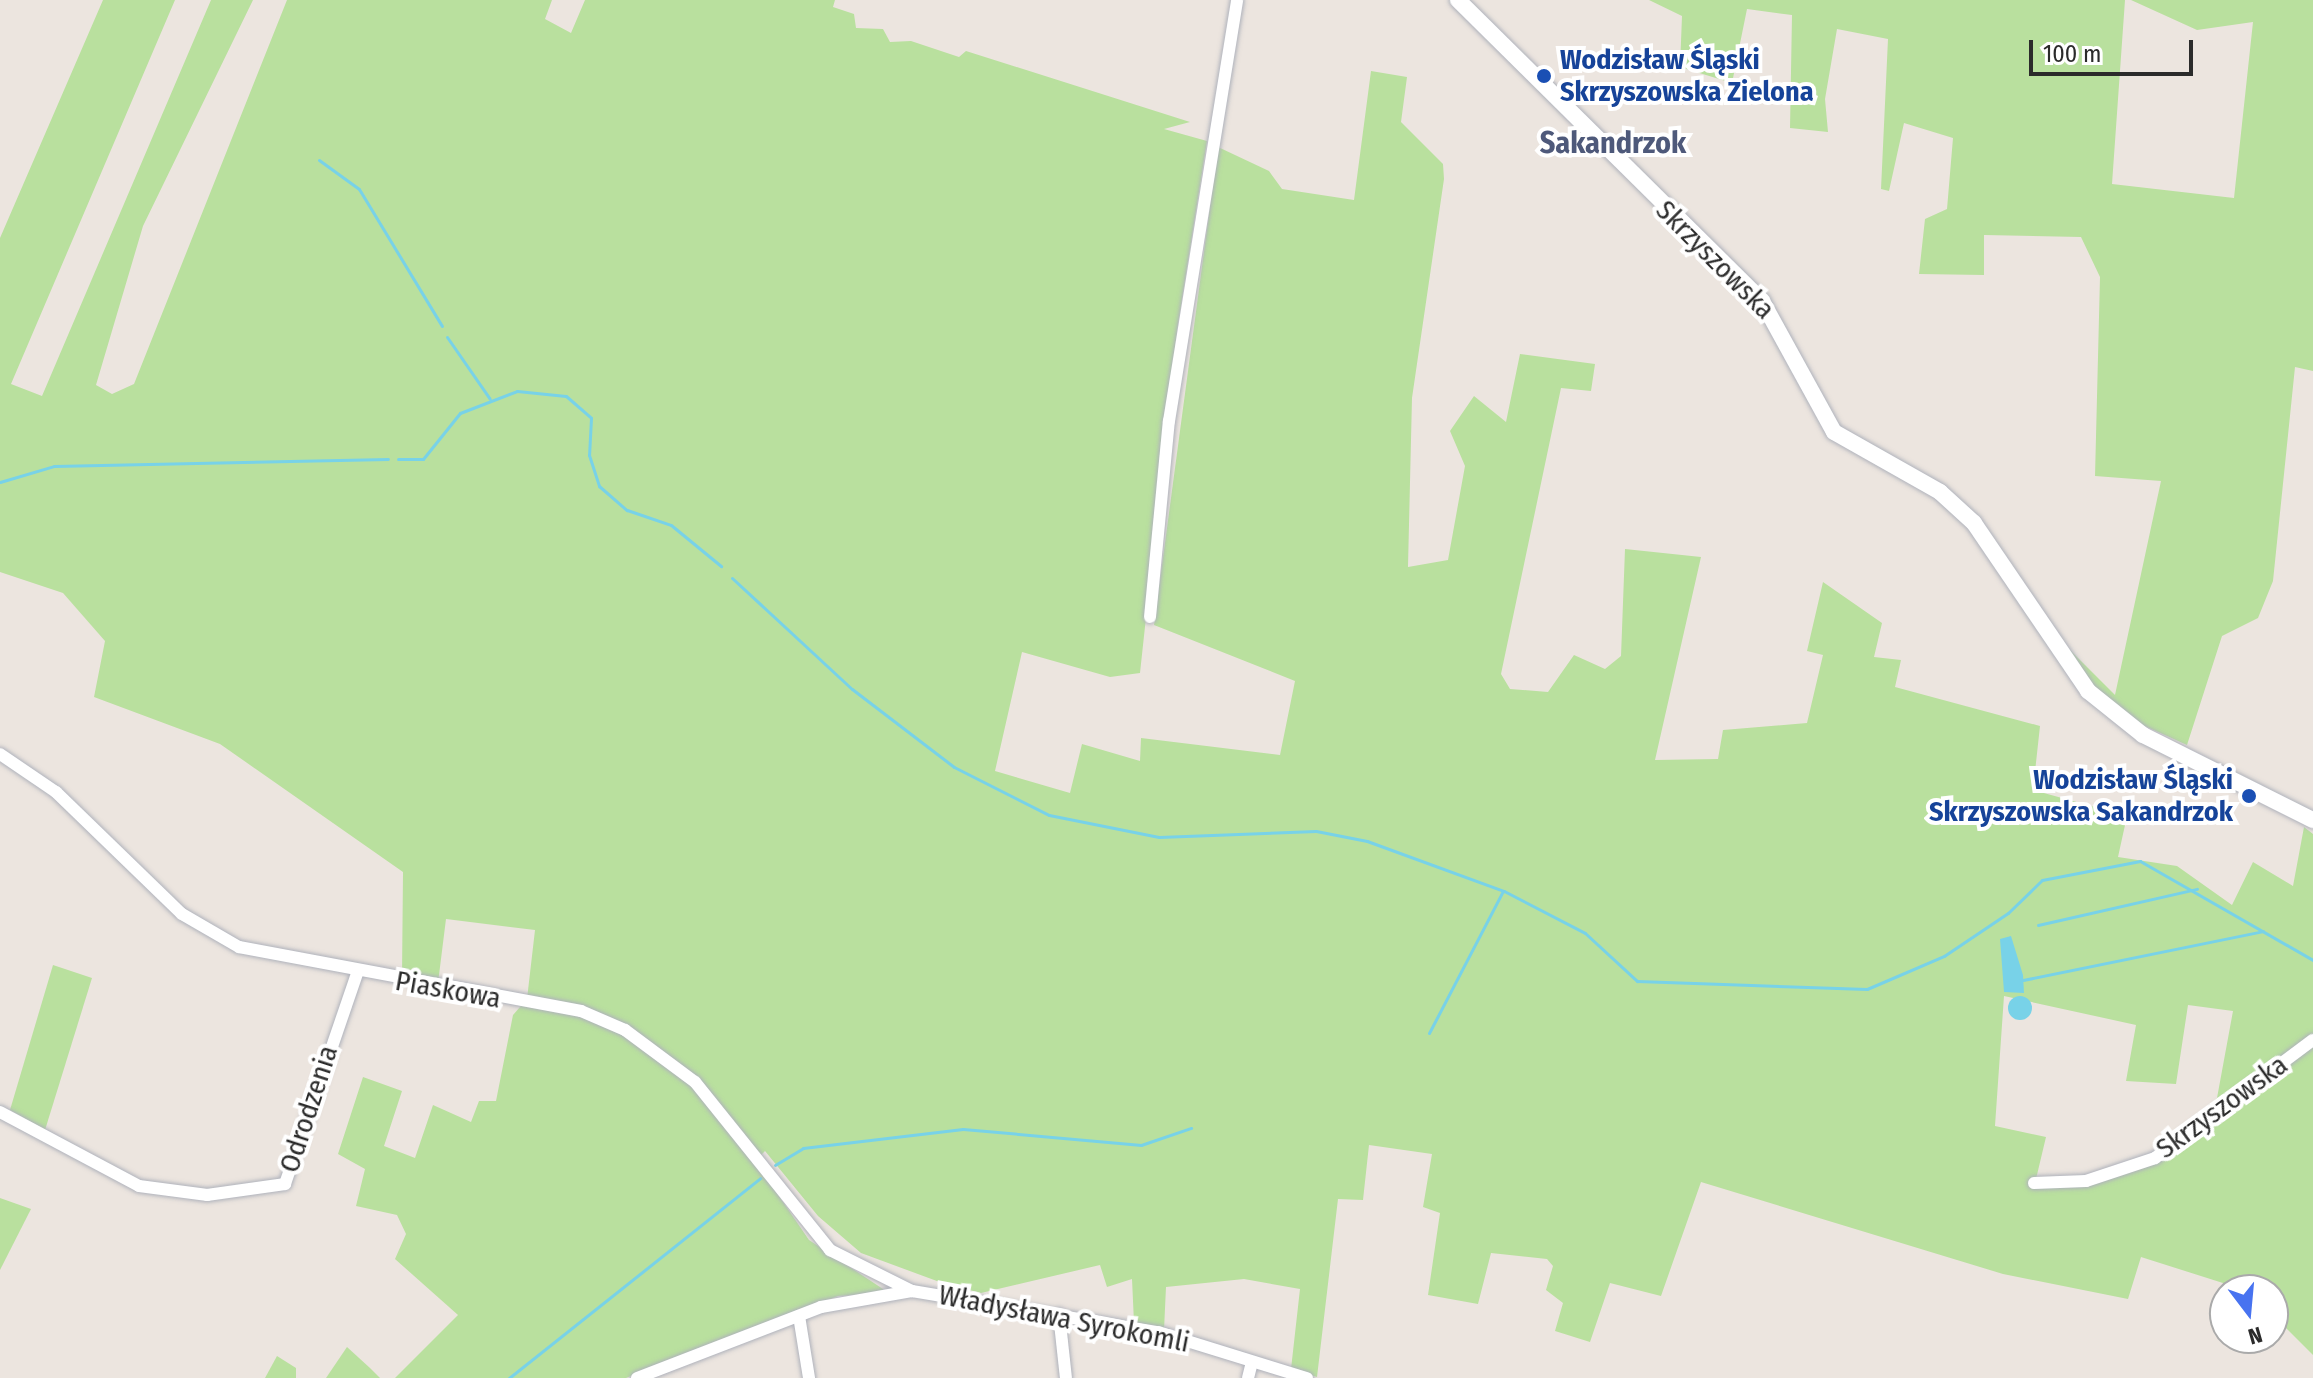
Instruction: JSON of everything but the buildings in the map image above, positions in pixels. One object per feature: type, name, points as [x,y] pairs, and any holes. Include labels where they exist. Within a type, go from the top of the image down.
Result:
[{"type":"street","points":[[1150,617],[1169,421],[1237,0]]},
{"type":"street","name":"Skrzyszowska","points":[[1458,0],[1773,313],[1834,432],[1940,492],[1974,523],[2088,691],[2143,735],[2313,820]]},
{"type":"street","name":"Piaskowa","points":[[0,754],[56,792],[205,930],[279,959],[581,1011],[625,1030],[695,1082],[818,1237],[863,1269]]},
{"type":"street","name":"Odrodzenia","points":[[0,1112],[139,1186],[207,1195],[285,1184],[357,974]]},
{"type":"street","name":"Skrzyszowska","points":[[2034,1183],[2086,1181],[2155,1158],[2313,1040]]},
{"type":"street","name":"Władysława Syrokomli","points":[[863,1269],[912,1291],[1158,1332],[1307,1378]]},
{"type":"street","name":"Władysława Syrokomli","points":[[637,1378],[799,1316],[912,1291]]},
{"type":"street","points":[[1059,1314],[1066,1378]]},
{"type":"street","points":[[799,1316],[809,1378]]},
{"type":"street","points":[[1248,1378],[1252,1362]]},
{"type":"green space","points":[[103,0],[175,0],[11,384],[42,396],[211,0],[253,0],[143,226],[96,385],[112,394],[134,384],[287,0],[552,0],[545,19],[571,33],[585,0],[835,0],[833,7],[854,14],[856,28],[883,29],[890,42],[911,41],[959,57],[966,51],[1190,122],[1164,129],[1207,141],[1177,331],[1140,673],[1110,677],[1022,652],[995,771],[1070,793],[1082,744],[1140,761],[1141,738],[1280,755],[1295,681],[1154,625],[1218,147],[1269,171],[1282,189],[1354,200],[1371,71],[1407,77],[1401,122],[1443,164],[1444,179],[1412,398],[1408,567],[1448,560],[1465,466],[1450,431],[1474,396],[1506,422],[1520,354],[1595,364],[1591,391],[1561,388],[1501,674],[1510,689],[1548,692],[1574,655],[1605,669],[1621,656],[1625,549],[1701,557],[1655,760],[1718,759],[1723,730],[1807,723],[1823,655],[1807,651],[1823,582],[1882,623],[1874,657],[1901,660],[1895,687],[2040,726],[2033,790],[2127,816],[2118,857],[2177,866],[2232,905],[2253,862],[2293,886],[2304,827],[2313,834],[2313,1355],[2289,1331],[2289,1274],[2209,1274],[2209,1279],[2141,1257],[2128,1299],[2003,1274],[1701,1182],[1661,1296],[1610,1283],[1590,1342],[1555,1331],[1563,1303],[1546,1290],[1553,1266],[1547,1259],[1491,1253],[1478,1304],[1428,1295],[1440,1213],[1423,1207],[1432,1154],[1369,1145],[1363,1200],[1338,1199],[1317,1377],[1291,1369],[1300,1289],[1244,1279],[1166,1287],[1164,1330],[1134,1323],[1132,1279],[1107,1287],[1100,1265],[981,1293],[945,1284],[861,1253],[818,1216],[765,1151],[755,1161],[809,1240],[889,1293],[838,1296],[626,1378],[395,1378],[458,1315],[395,1259],[406,1234],[397,1215],[356,1206],[365,1169],[338,1154],[363,1077],[402,1091],[384,1146],[415,1158],[433,1105],[471,1122],[479,1101],[496,1101],[513,1015],[527,999],[535,930],[446,919],[438,983],[402,975],[403,872],[220,744],[94,697],[105,641],[63,593],[0,572],[0,238]],"holes":[[[2004,996],[2136,1025],[2126,1081],[2176,1084],[2188,1005],[2233,1011],[2217,1098],[2147,1161],[2110,1173],[2036,1179],[2046,1137],[1995,1126]]]},
{"type":"green space","points":[[1649,0],[2125,0],[2112,184],[2234,198],[2253,22],[2197,30],[2131,0],[2313,0],[2313,371],[2295,367],[2273,581],[2258,618],[2222,636],[2187,745],[2136,722],[2085,683],[2062,642],[2115,695],[2161,481],[2095,476],[2100,277],[2081,237],[1984,235],[1984,275],[1919,274],[1925,219],[1947,209],[1953,138],[1904,123],[1889,191],[1881,189],[1888,39],[1837,29],[1825,99],[1828,132],[1790,128],[1792,15],[1747,9],[1732,83],[1680,67],[1682,16]]},
{"type":"green space","points":[[53,965],[92,978],[45,1130],[10,1110]]},
{"type":"green space","points":[[0,1198],[31,1209],[0,1270]]},
{"type":"green space","points":[[347,1347],[370,1368],[380,1378],[326,1378]]},
{"type":"green space","points":[[277,1356],[296,1368],[296,1378],[265,1378]]},
{"type":"water","points":[[2011,936],[2023,975],[2024,993],[2004,992],[2000,939]]},
{"type":"water","points":[[2020,996],[2029,999],[2032,1008],[2029,1017],[2020,1020],[2011,1017],[2008,1008],[2011,999]]},
{"type":"waterway","points":[[319,160],[359,189],[442,326]]},
{"type":"waterway","points":[[447,337],[490,399]]},
{"type":"waterway","points":[[398,459],[423,459],[460,413],[517,391],[566,396],[591,418],[589,455],[599,486],[627,510],[671,525],[721,566]]},
{"type":"waterway","points":[[0,482],[54,466],[388,459]]},
{"type":"waterway","points":[[732,578],[852,689],[954,767],[1049,815],[1159,837],[1316,831],[1367,841],[1504,891],[1585,933],[1637,981],[1867,989],[1944,956],[2008,913],[2042,880],[2140,861],[2313,960]]},
{"type":"waterway","points":[[2038,925],[2197,889]]},
{"type":"waterway","points":[[1429,1033],[1503,891]]},
{"type":"waterway","points":[[2023,980],[2263,931]]},
{"type":"waterway","points":[[775,1165],[803,1148],[963,1129],[1141,1145],[1191,1128]]},
{"type":"waterway","points":[[509,1378],[760,1178]]},
{"type":"place","name":"Wodzisław Śląski Skrzyszowska Zielona","points":[[1544,76]]},
{"type":"place","name":"Wodzisław Śląski Skrzyszowska Sakandrzok","points":[[2249,796]]},
{"type":"district","name":"Sakandrzok","points":[[1613,143]]}]
